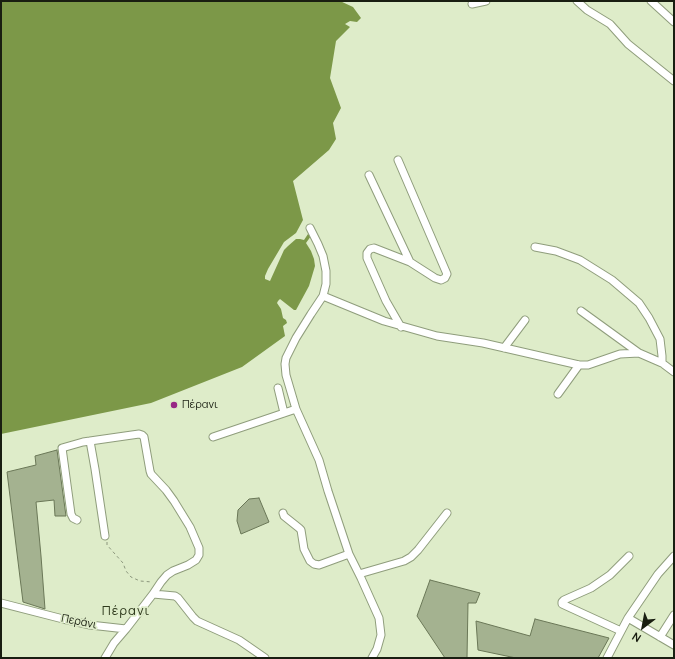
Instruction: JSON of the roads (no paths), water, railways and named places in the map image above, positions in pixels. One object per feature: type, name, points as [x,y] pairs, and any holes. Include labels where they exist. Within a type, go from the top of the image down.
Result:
[{"type":"street","points":[[472,4],[486,1]]},
{"type":"street","points":[[577,1],[587,10],[610,24],[628,44],[674,81]]},
{"type":"street","points":[[651,1],[674,22]]},
{"type":"street","points":[[398,160],[447,274],[445,278],[441,280],[435,278],[410,262],[374,248],[370,249],[367,253],[367,258],[386,301],[401,327]]},
{"type":"street","points":[[369,175],[410,262]]},
{"type":"street","points":[[310,228],[323,256],[326,271],[326,284],[323,296],[296,338],[286,358],[286,375],[296,409],[319,460],[349,554],[379,618],[381,635],[377,649],[372,658]]},
{"type":"street","points":[[535,247],[556,251],[580,260],[612,280],[639,304],[649,318],[660,339],[662,363]]},
{"type":"street","points":[[323,296],[401,327],[437,336],[483,343],[579,365],[588,365],[620,354],[639,353]]},
{"type":"street","points":[[582,311],[639,353],[662,363],[674,372]]},
{"type":"street","points":[[504,348],[525,320]]},
{"type":"street","points":[[558,394],[579,365]]},
{"type":"street","points":[[278,388],[284,413]]},
{"type":"street","points":[[213,437],[296,409]]},
{"type":"street","points":[[76,520],[71,514],[62,448],[90,441],[139,434],[144,437],[151,474],[174,501],[190,527],[199,548],[199,555],[196,560],[173,571],[160,583],[105,658]]},
{"type":"street","points":[[90,441],[105,536]]},
{"type":"street","points":[[283,513],[284,516],[301,530],[304,549],[310,561],[314,564],[319,565],[349,554]]},
{"type":"street","points":[[359,574],[404,561],[411,557],[447,513]]},
{"type":"street","points":[[621,631],[562,604],[562,602],[591,588],[610,575],[629,556]]},
{"type":"street","points":[[607,658],[628,618],[658,574],[674,556]]},
{"type":"street","points":[[153,594],[175,596],[197,621],[239,640],[265,658]]},
{"type":"street","name":"Περάνι","points":[[1,603],[90,625],[126,629]]},
{"type":"street","points":[[660,637],[674,615]]},
{"type":"street","points":[[628,618],[674,646]]},
{"type":"place","name":"Πέρανι","points":[[174,405]]},
{"type":"district","name":"Πέρανι","points":[[126,611]]}]
